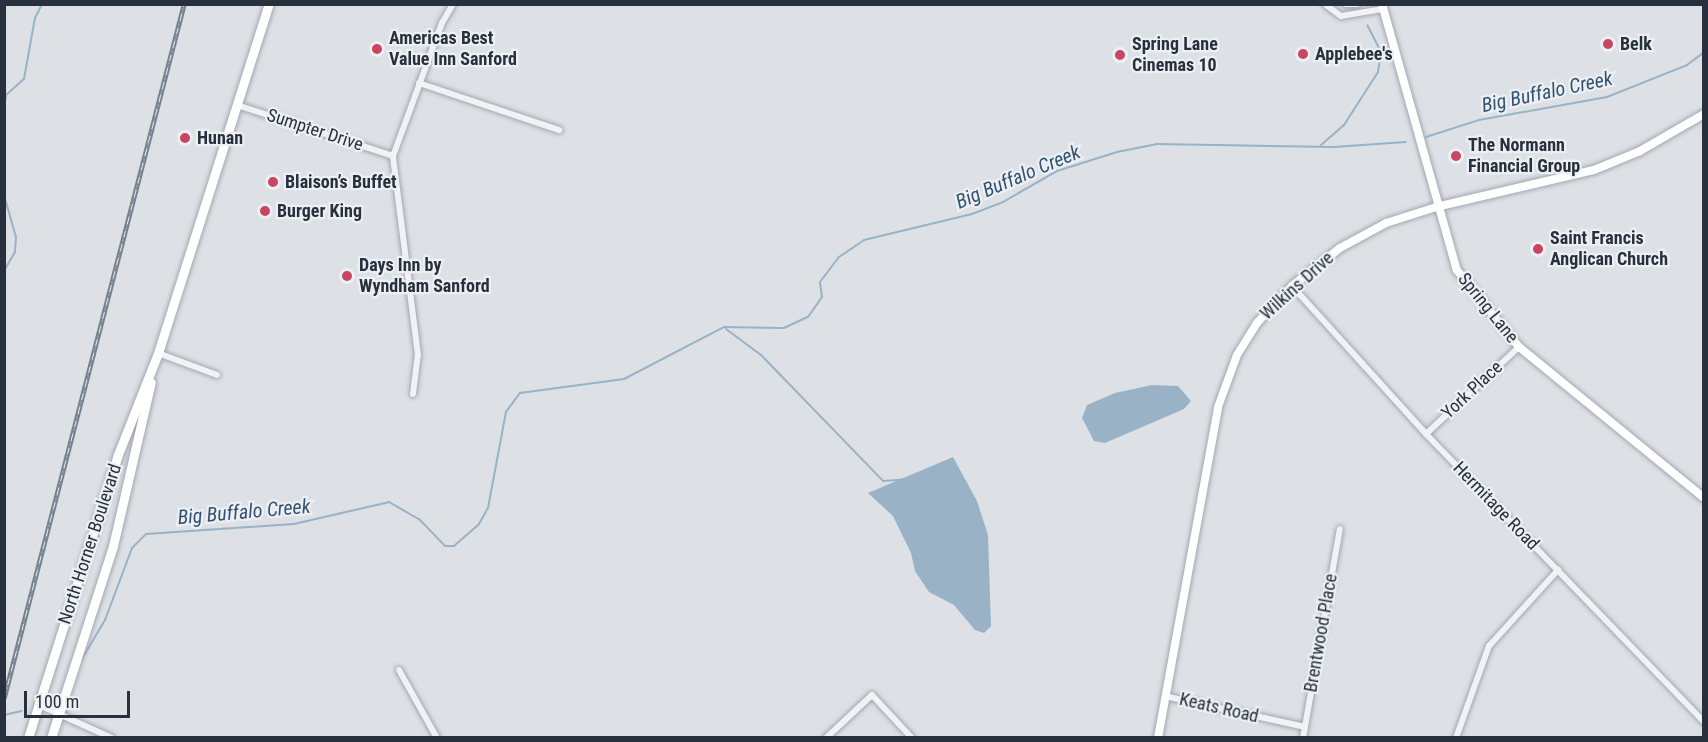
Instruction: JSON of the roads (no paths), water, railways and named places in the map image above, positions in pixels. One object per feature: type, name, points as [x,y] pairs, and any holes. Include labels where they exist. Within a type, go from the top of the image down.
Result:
[{"type":"main road","name":"North Horner Boulevard","points":[[28,738],[117,457],[158,353],[269,4]]},
{"type":"main road","name":"North Horner Boulevard","points":[[51,738],[112,546],[158,353]]},
{"type":"street","points":[[412,394],[418,355],[393,156],[419,83],[453,4]]},
{"type":"street","points":[[1325,4],[1341,16],[1382,7]]},
{"type":"street","points":[[1346,4],[1357,4]]},
{"type":"street","name":"Spring Lane","points":[[1382,7],[1436,207],[1457,270],[1519,347],[1704,498]]},
{"type":"street","points":[[419,83],[559,130]]},
{"type":"street","name":"Sumpter Drive","points":[[237,105],[393,156]]},
{"type":"street","name":"Wilkins Drive","points":[[1158,738],[1169,697],[1218,407],[1244,344],[1257,323],[1292,286],[1340,248],[1386,224],[1436,207],[1594,170],[1640,151],[1704,114]]},
{"type":"street","name":"Hermitage Road","points":[[1292,286],[1426,434],[1704,722]]},
{"type":"street","name":"York Place","points":[[1426,434],[1519,347]]},
{"type":"street","points":[[158,353],[217,375]]},
{"type":"street","name":"Brentwood Place","points":[[1303,738],[1340,528]]},
{"type":"street","points":[[1458,737],[1489,646],[1558,570]]},
{"type":"street","points":[[399,670],[437,738]]},
{"type":"street","points":[[826,738],[872,695],[912,738]]},
{"type":"street","name":"Keats Road","points":[[1169,697],[1305,727]]},
{"type":"street","points":[[39,705],[112,738]]},
{"type":"water","points":[[1152,385],[1178,386],[1191,401],[1184,409],[1105,443],[1094,441],[1082,418],[1087,405],[1115,393]]},
{"type":"water","points":[[953,457],[977,501],[988,535],[991,626],[984,633],[975,630],[954,605],[929,592],[915,571],[911,553],[893,516],[868,493]]},
{"type":"waterway","points":[[4,108],[6,95],[24,79],[35,18],[42,4]]},
{"type":"waterway","points":[[1321,145],[1344,125],[1378,72],[1381,52],[1367,25]]},
{"type":"waterway","name":"Big Buffalo Creek","points":[[1426,137],[1479,120],[1607,97],[1687,65],[1704,52]]},
{"type":"waterway","name":"Big Buffalo Creek","points":[[79,664],[105,620],[132,548],[146,534],[294,524],[389,502],[419,519],[445,546],[454,546],[479,524],[488,508],[506,412],[520,393],[624,379],[724,327],[784,328],[808,317],[822,297],[820,282],[839,257],[864,240],[972,214],[1003,202],[1057,171],[1117,152],[1157,144],[1334,147],[1406,142]]},
{"type":"waterway","points":[[4,195],[16,237],[15,252],[4,271]]},
{"type":"waterway","points":[[726,329],[761,355],[883,481],[910,479]]},
{"type":"waterway","name":"Big Buffalo Creek","points":[[4,715],[22,711]]},
{"type":"railway","points":[[4,698],[184,4]]},
{"type":"place","name":"Belk","points":[[1608,44]]},
{"type":"place","name":"Americas Best Value Inn Sanford","points":[[377,49]]},
{"type":"place","name":"Applebee's","points":[[1303,54]]},
{"type":"place","name":"Spring Lane Cinemas 10","points":[[1120,55]]},
{"type":"place","name":"Hunan","points":[[185,138]]},
{"type":"place","name":"The Normann Financial Group","points":[[1456,156]]},
{"type":"place","name":"Blaison’s Buffet","points":[[273,182]]},
{"type":"place","name":"Burger King","points":[[265,211]]},
{"type":"place","name":"Saint Francis Anglican Church","points":[[1538,249]]},
{"type":"place","name":"Days Inn by Wyndham Sanford","points":[[347,276]]}]
